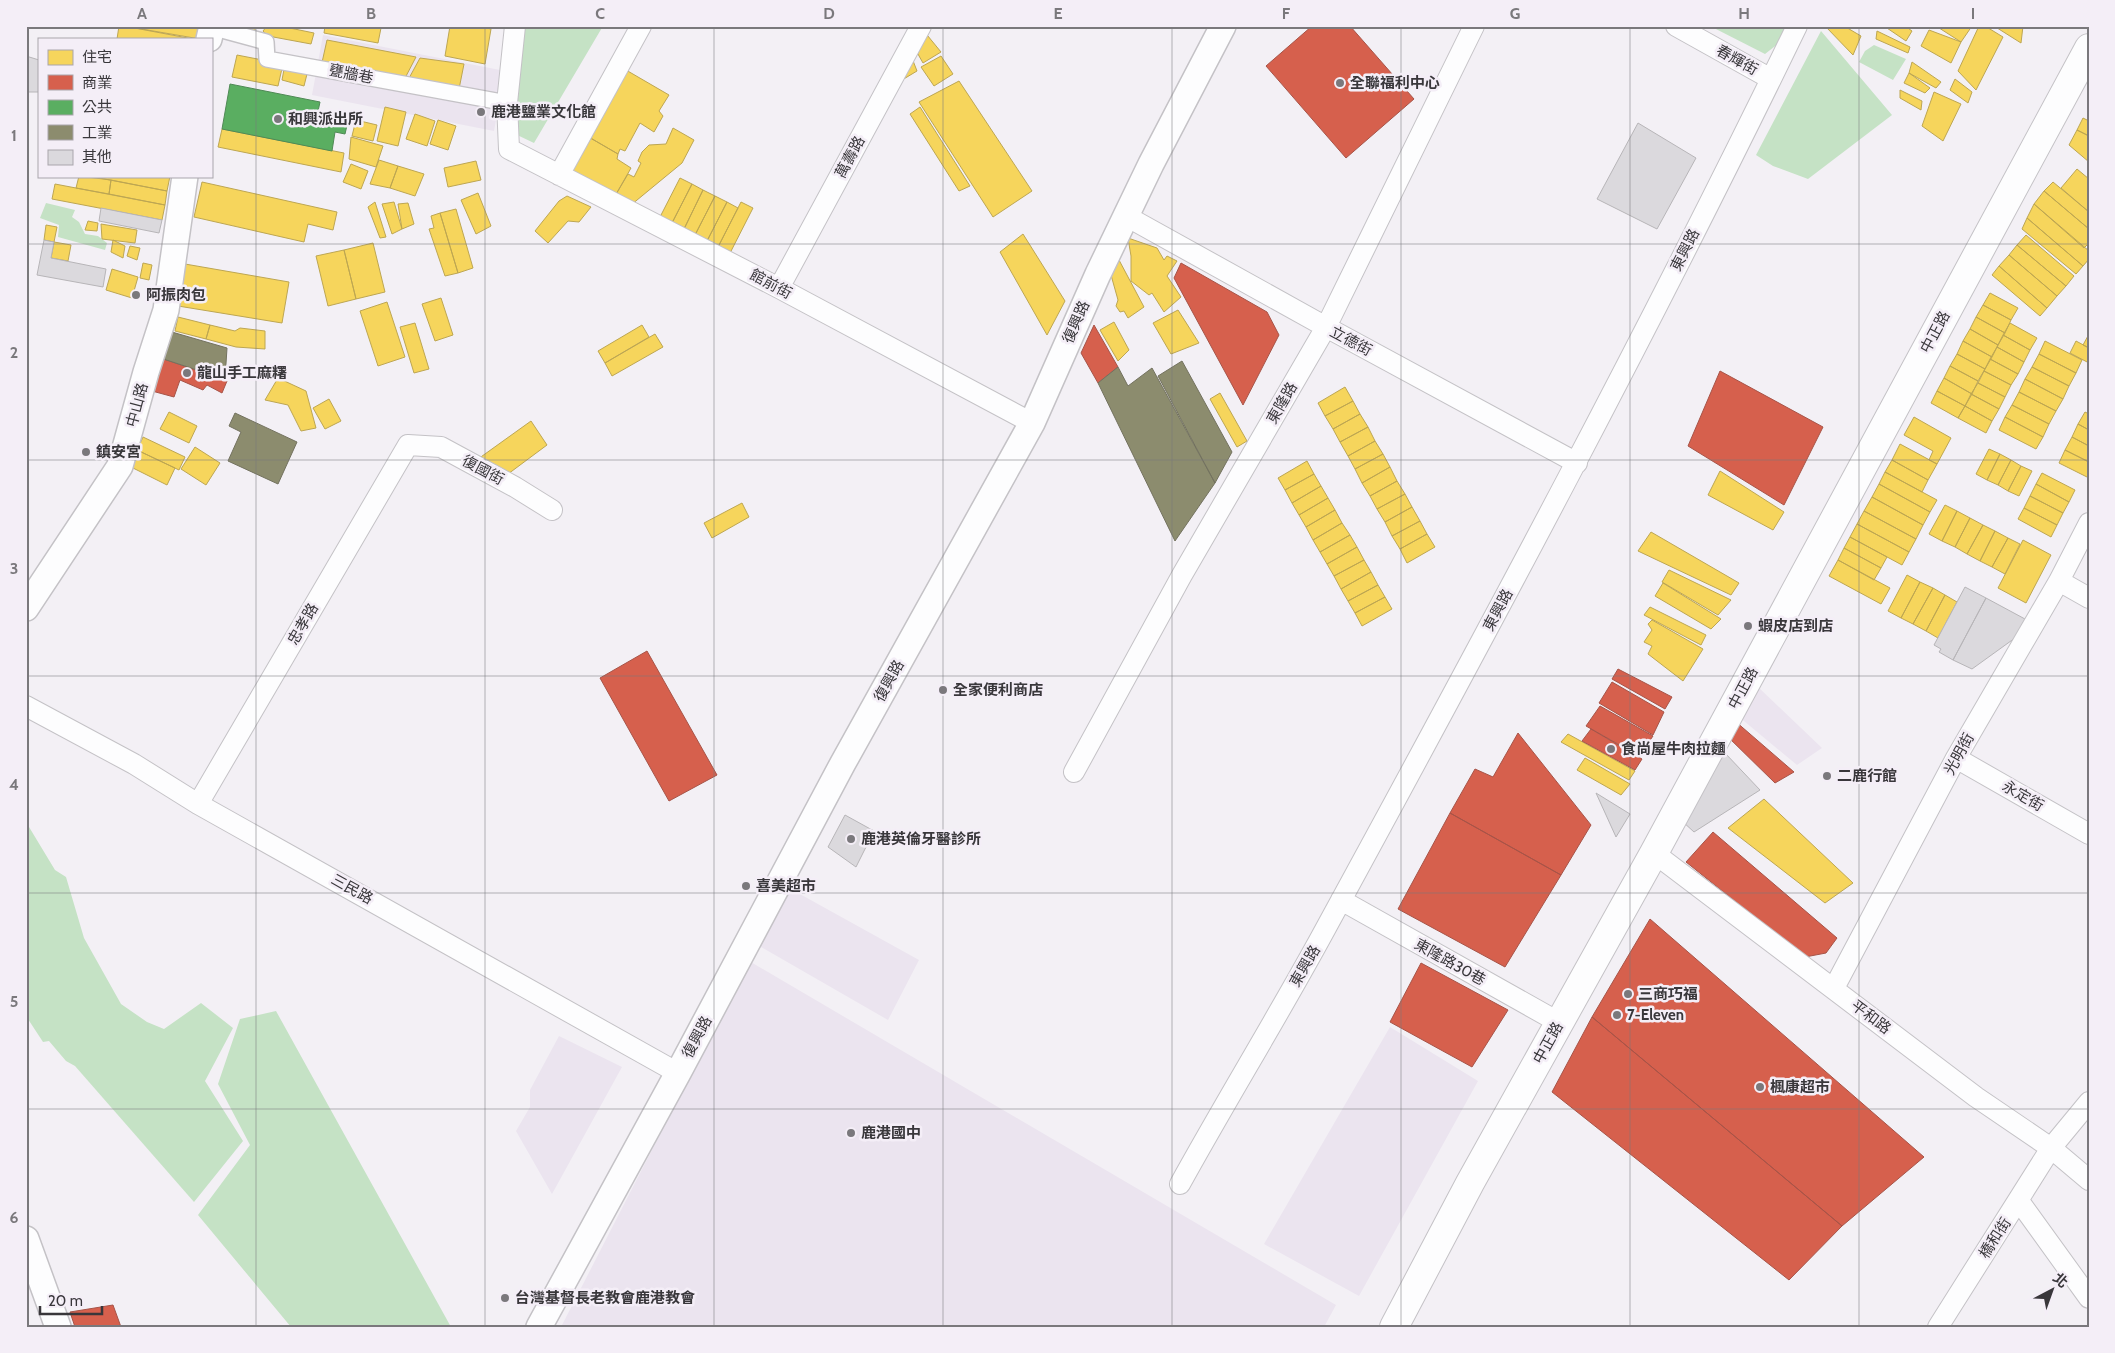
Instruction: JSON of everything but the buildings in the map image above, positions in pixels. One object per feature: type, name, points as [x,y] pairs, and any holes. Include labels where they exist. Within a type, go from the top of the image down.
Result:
[{"type":"main road","name":"中正路","points":[[1394,1327],[1470,1184],[1654,853],[2089,48]]},
{"type":"street","name":"甕牆巷","points":[[211,26],[266,42],[267,58],[508,103]]},
{"type":"street","points":[[508,103],[515,26]]},
{"type":"street","points":[[559,175],[642,26]]},
{"type":"street","name":"萬壽路","points":[[779,288],[920,26]]},
{"type":"street","name":"復興路","points":[[539,1327],[678,1073],[848,754],[1032,423],[1098,274],[1222,26]]},
{"type":"street","name":"東隆路","points":[[1074,772],[1187,567],[1326,327],[1474,26]]},
{"type":"street","name":"春輝街","points":[[1676,26],[1771,79]]},
{"type":"street","name":"東興路","points":[[1180,1184],[1341,900],[1577,463],[1797,26]]},
{"type":"street","name":"館前街","points":[[508,103],[509,149],[779,288],[1032,423]]},
{"type":"street","name":"中山路","points":[[26,608],[120,466],[146,372],[166,310],[186,178]]},
{"type":"street","name":"立德街","points":[[1126,216],[1577,463]]},
{"type":"street","name":"復國街","points":[[408,445],[441,447],[515,487],[552,510]]},
{"type":"street","name":"忠孝路","points":[[198,804],[408,445]]},
{"type":"street","name":"光明街","points":[[1834,988],[1956,758],[2059,581],[2089,523]]},
{"type":"street","points":[[2059,581],[2089,598]]},
{"type":"street","name":"三民路","points":[[26,706],[134,764],[198,804],[678,1073]]},
{"type":"street","name":"永定街","points":[[1956,758],[2089,834]]},
{"type":"street","name":"平和路","points":[[1654,853],[1976,1097],[2051,1148],[2089,1180]]},
{"type":"street","name":"東隆路30巷","points":[[1341,900],[1560,1024]]},
{"type":"street","name":"橋和街","points":[[1938,1327],[2051,1148],[2089,1102]]},
{"type":"street","points":[[2019,1201],[2089,1298]]},
{"type":"street","points":[[26,1239],[58,1327]]},
{"type":"shaded area","points":[[323,35],[505,71],[494,131],[312,95]]},
{"type":"shaded area","points":[[1756,685],[1822,748],[1797,765],[1738,716]]},
{"type":"shaded area","points":[[789,888],[919,960],[888,1020],[749,940]]},
{"type":"shaded area","name":"鹿港國中","points":[[749,961],[1336,1305],[1324,1327],[561,1327]]},
{"type":"shaded area","points":[[1390,1027],[1478,1081],[1359,1296],[1264,1244]]},
{"type":"shaded area","points":[[559,1036],[622,1067],[552,1194],[516,1131],[530,1107],[530,1090]]},
{"type":"green space","points":[[518,26],[603,26],[534,143],[513,133]]},
{"type":"green space","points":[[1710,26],[1793,26],[1784,39],[1765,54]]},
{"type":"green space","points":[[1821,31],[1892,115],[1808,179],[1773,166],[1756,155]]},
{"type":"green space","points":[[1874,45],[1906,59],[1893,80],[1859,62],[1865,51]]},
{"type":"green space","points":[[46,203],[75,210],[72,217],[79,222],[85,234],[98,236],[107,243],[105,250],[58,237],[59,225],[40,218]]},
{"type":"green space","points":[[26,822],[55,870],[66,877],[84,938],[121,1004],[147,1022],[164,1029],[201,1003],[233,1028],[205,1081],[243,1141],[194,1202],[75,1066],[66,1061],[49,1041],[43,1042],[26,1016]]},
{"type":"green space","points":[[276,1011],[451,1327],[291,1327],[198,1215],[250,1145],[218,1084],[240,1019]]},
{"type":"place","name":"全聯福利中心","points":[[1340,83]]},
{"type":"place","name":"鹿港鹽業文化館","points":[[481,112]]},
{"type":"place","name":"和興派出所","points":[[278,119]]},
{"type":"place","name":"阿振肉包","points":[[136,295]]},
{"type":"place","name":"龍山手工麻糬","points":[[187,373]]},
{"type":"place","name":"鎮安宮","points":[[86,452]]},
{"type":"place","name":"蝦皮店到店","points":[[1748,626]]},
{"type":"place","name":"全家便利商店","points":[[943,690]]},
{"type":"place","name":"食尚屋牛肉拉麵","points":[[1611,749]]},
{"type":"place","name":"二鹿行館","points":[[1827,776]]},
{"type":"place","name":"鹿港英倫牙醫診所","points":[[851,839]]},
{"type":"place","name":"喜美超市","points":[[746,886]]},
{"type":"place","name":"三商巧福","points":[[1628,994]]},
{"type":"place","name":"7-Eleven","points":[[1617,1015]]},
{"type":"place","name":"楓康超市","points":[[1760,1087]]},
{"type":"place","name":"鹿港國中","points":[[851,1133]]},
{"type":"place","name":"台灣基督長老教會鹿港教會","points":[[505,1298]]}]
